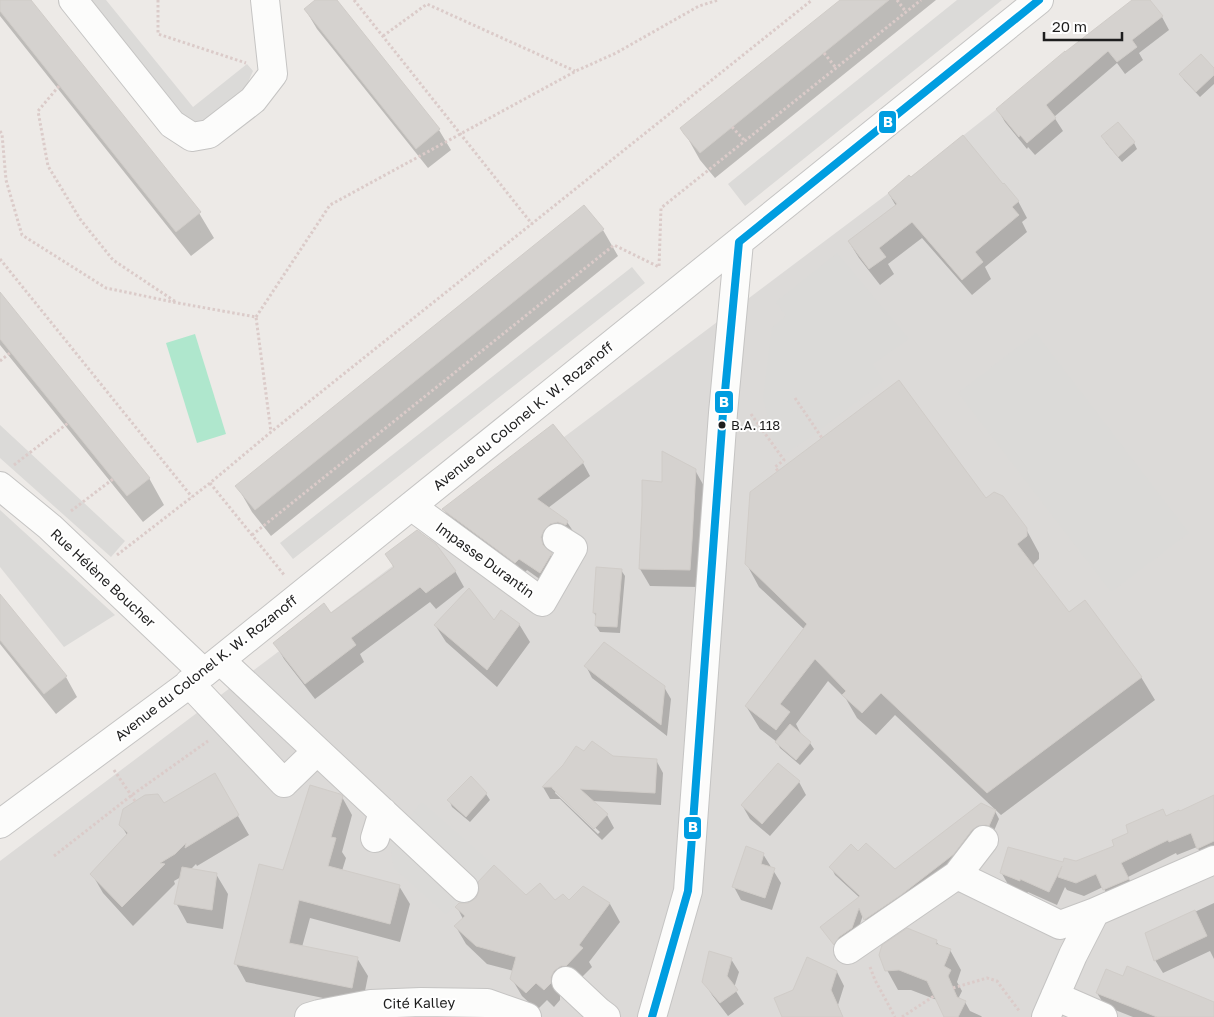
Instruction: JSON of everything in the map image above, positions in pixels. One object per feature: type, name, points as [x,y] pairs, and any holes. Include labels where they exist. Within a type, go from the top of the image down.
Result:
[{"type":"street","points":[[72,0],[172,124],[192,137],[209,134],[253,100],[273,74],[265,0]]},
{"type":"street","name":"Avenue du Colonel K. W. Rozanoff","points":[[0,824],[204,672],[300,596],[1039,0]]},
{"type":"street","points":[[652,1017],[688,891],[724,413],[739,242]]},
{"type":"street","name":"Rue Hélène Boucher","points":[[4,478],[50,527],[204,672]]},
{"type":"street","name":"Impasse Durantin","points":[[411,506],[542,602],[573,548],[557,538]]},
{"type":"street","points":[[204,672],[230,726],[284,783],[317,751]]},
{"type":"street","points":[[204,672],[317,751],[464,888]]},
{"type":"street","points":[[375,838],[383,812]]},
{"type":"street","points":[[854,945],[957,875],[984,840]]},
{"type":"street","points":[[957,875],[1060,926],[1214,860]]},
{"type":"street","points":[[1095,912],[1050,1006],[1103,1017]]},
{"type":"street","points":[[566,981],[606,1017]]},
{"type":"street","name":"Cité Kalley","points":[[309,1017],[371,1004],[421,1002],[487,1003],[528,1017]]},
{"type":"path","points":[[158,0],[158,34],[247,64]]},
{"type":"path","points":[[354,0],[532,224]]},
{"type":"path","points":[[271,432],[256,317],[330,205],[576,71],[616,53],[699,6],[718,0]]},
{"type":"path","points":[[97,571],[210,483],[271,432],[812,0]]},
{"type":"path","points":[[897,0],[906,12]]},
{"type":"path","points":[[252,535],[614,245],[659,267],[661,208],[921,0]]},
{"type":"path","points":[[383,36],[428,2],[576,71]]},
{"type":"path","points":[[824,53],[836,68]]},
{"type":"path","points":[[60,86],[38,111],[48,166],[80,219],[113,260],[178,304]]},
{"type":"path","points":[[732,126],[745,141]]},
{"type":"path","points":[[0,131],[2,134],[6,180],[22,235],[106,288],[178,304],[256,317]]},
{"type":"path","points":[[0,259],[192,497]]},
{"type":"path","points":[[0,361],[11,352]]},
{"type":"path","points":[[795,398],[822,438]]},
{"type":"path","points":[[750,413],[784,460],[775,467],[778,471]]},
{"type":"path","points":[[4,478],[68,424]]},
{"type":"path","points":[[50,527],[113,479]]},
{"type":"path","points":[[210,483],[300,596]]},
{"type":"path","points":[[54,856],[132,796],[230,726]]},
{"type":"path","points":[[110,765],[135,801]]},
{"type":"path","points":[[854,945],[895,1017]]},
{"type":"path","points":[[953,988],[987,978],[996,981],[1023,1017]]},
{"type":"path","points":[[902,1017],[934,996]]},
{"type":"shaded area","points":[[86,0],[106,0],[193,107],[247,64],[253,71],[246,87],[206,120],[191,123],[182,118]]},
{"type":"shaded area","points":[[957,0],[1002,0],[745,206],[728,184]]},
{"type":"shaded area","points":[[1135,0],[1214,0],[1214,1017],[0,1017],[0,861],[922,168]]},
{"type":"shaded area","points":[[837,253],[909,339],[873,364],[884,381],[815,434],[784,455],[773,440],[763,398],[772,327],[786,316],[776,302]]},
{"type":"shaded area","points":[[632,267],[645,283],[293,559],[280,543]]},
{"type":"shaded area","points":[[1036,333],[1189,533],[1111,592],[958,393]]},
{"type":"shaded area","points":[[0,425],[125,541],[111,557],[0,458]]},
{"type":"shaded area","points":[[0,510],[115,615],[64,647],[0,567]]},
{"type":"shaded area","points":[[422,802],[494,865],[446,915],[394,868],[389,841]]},
{"type":"green space","points":[[195,334],[226,434],[197,443],[166,343]]},
{"type":"building","points":[[0,0],[31,0],[201,212],[176,232],[0,11]]},
{"type":"building","points":[[315,0],[337,0],[440,129],[416,149],[304,9]]},
{"type":"building","points":[[840,0],[889,0],[700,153],[680,128]]},
{"type":"building","points":[[1132,0],[1150,0],[1163,16],[1132,40],[1137,47],[1117,62],[1108,51],[1046,105],[1056,118],[1027,143],[1020,135],[1019,137],[996,109],[1065,51]]},
{"type":"building","points":[[1201,54],[1214,68],[1214,75],[1196,92],[1179,74]]},
{"type":"building","points":[[1118,122],[1135,142],[1118,157],[1101,136]]},
{"type":"building","points":[[963,135],[1019,201],[1012,207],[1019,215],[975,252],[983,262],[962,280],[912,222],[879,248],[886,257],[869,269],[848,241],[897,204],[888,193]]},
{"type":"building","points":[[584,205],[604,229],[255,510],[235,486]]},
{"type":"building","points":[[0,292],[150,478],[127,496],[0,339]]},
{"type":"building","points":[[899,380],[986,498],[994,492],[1003,496],[1027,528],[1027,536],[1017,544],[1069,612],[1085,600],[1142,677],[987,793],[881,693],[862,713],[842,695],[846,691],[815,659],[780,704],[790,712],[776,730],[745,706],[807,624],[745,564],[750,492]]},
{"type":"building","points":[[553,424],[584,462],[537,499],[568,521],[566,525],[558,522],[550,524],[544,530],[541,537],[543,545],[552,553],[540,573],[519,559],[515,563],[442,509]]},
{"type":"building","points":[[662,451],[696,469],[690,570],[639,569],[642,480],[662,482]]},
{"type":"building","points":[[417,530],[436,544],[456,571],[426,593],[420,587],[351,638],[356,645],[305,684],[273,643],[324,603],[331,613],[394,567],[385,554]]},
{"type":"building","points":[[596,567],[622,569],[617,627],[595,626],[596,613],[593,613]]},
{"type":"building","points":[[469,588],[494,620],[501,610],[520,624],[487,670],[434,625]]},
{"type":"building","points":[[0,594],[67,676],[44,694],[0,640]]},
{"type":"building","points":[[604,642],[665,686],[661,725],[584,666]]},
{"type":"building","points":[[790,724],[811,742],[796,760],[775,742]]},
{"type":"building","points":[[592,741],[613,756],[657,759],[655,793],[580,789],[608,814],[594,829],[552,787],[542,787],[563,765],[576,746],[584,751]]},
{"type":"building","points":[[778,763],[800,781],[762,824],[741,805]]},
{"type":"building","points":[[215,773],[239,815],[185,848],[186,843],[175,854],[160,863],[165,864],[122,907],[90,874],[128,833],[119,825],[123,809],[145,795],[158,794],[164,803]]},
{"type":"building","points":[[471,776],[487,793],[466,817],[447,800]]},
{"type":"building","points":[[310,785],[343,796],[331,837],[336,838],[328,866],[400,885],[390,924],[299,900],[289,943],[358,957],[352,988],[234,964],[259,864],[283,870]]},
{"type":"building","points":[[1214,795],[1214,841],[1197,849],[1191,833],[1169,842],[1168,840],[1121,863],[1129,879],[1103,890],[1096,874],[1076,883],[1058,877],[1062,866],[1049,892],[1020,879],[1020,881],[1000,873],[1008,847],[1063,862],[1064,858],[1076,861],[1114,846],[1112,840],[1128,833],[1126,825],[1163,809],[1166,816]]},
{"type":"building","points":[[981,803],[996,810],[989,826],[978,826],[972,830],[954,854],[901,895],[864,920],[859,908],[852,928],[839,937],[834,945],[820,927],[860,896],[829,867],[851,844],[858,851],[866,843],[895,869]]},
{"type":"building","points":[[746,846],[764,853],[761,864],[775,868],[765,898],[732,887]]},
{"type":"building","points":[[494,865],[526,895],[540,883],[555,900],[563,894],[569,900],[583,886],[610,903],[579,945],[583,948],[566,966],[561,966],[554,971],[551,983],[544,990],[536,983],[526,993],[510,979],[516,957],[476,946],[454,926],[465,916],[455,907],[459,903],[468,903],[476,898],[479,891],[478,882]]},
{"type":"building","points":[[182,867],[217,873],[212,910],[174,904]]},
{"type":"building","points":[[1195,910],[1207,936],[1154,961],[1145,933]]},
{"type":"building","points":[[907,928],[937,940],[936,944],[951,949],[944,966],[951,970],[948,976],[957,997],[966,1001],[958,1017],[944,1017],[927,981],[899,970],[885,971],[879,955],[882,945]]},
{"type":"building","points":[[709,951],[732,958],[727,976],[738,990],[720,1003],[702,982]]},
{"type":"building","points":[[807,957],[837,971],[831,990],[843,1017],[782,1017],[774,998],[793,990]]},
{"type":"building","points":[[1127,966],[1214,1002],[1214,1017],[1157,1017],[1096,993],[1106,969],[1123,976]]},
{"type":"transit line","name":"B","points":[[652,1017],[688,891],[723,413],[739,242],[1039,0]]},
{"type":"place","name":"B.A. 118","points":[[722,425]]}]
